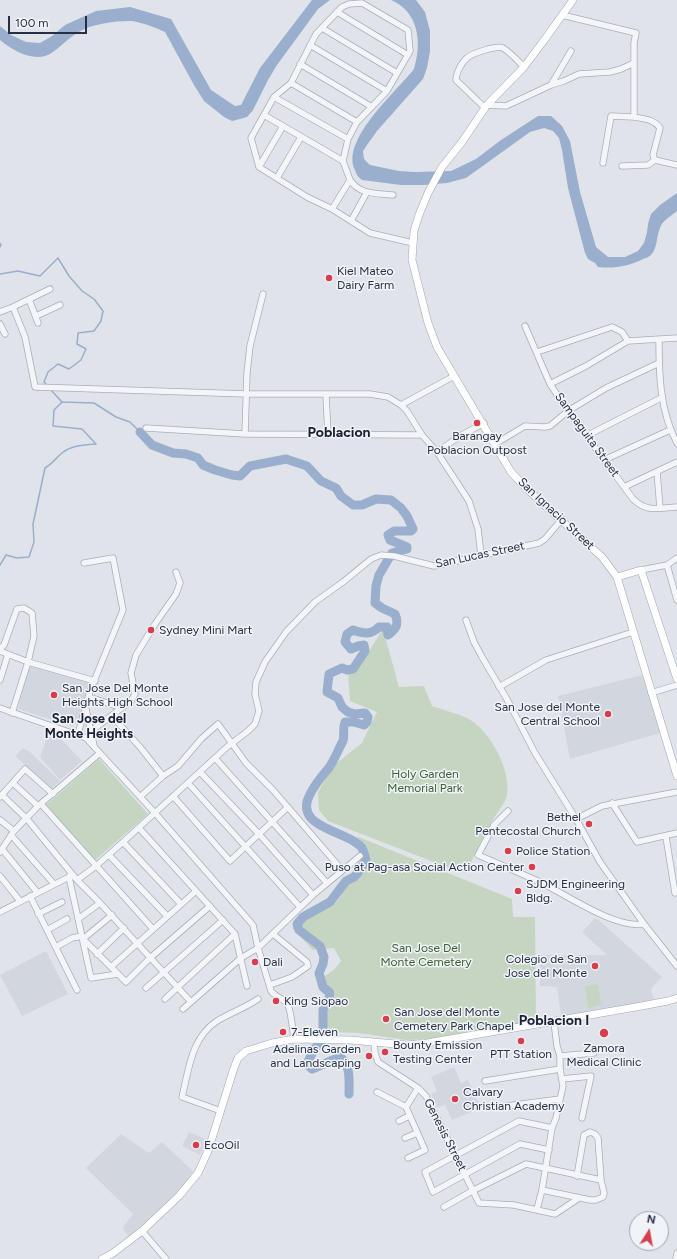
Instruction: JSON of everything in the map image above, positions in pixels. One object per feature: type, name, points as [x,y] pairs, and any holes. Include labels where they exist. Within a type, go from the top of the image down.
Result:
[{"type":"main road","name":"San Ignacio Street","points":[[572,0],[545,40],[524,67],[486,107],[462,142],[442,166],[428,193],[419,215],[414,231],[412,260],[428,323],[437,347],[484,423],[512,472],[518,480],[607,563],[617,577],[677,776]]},
{"type":"main road","points":[[617,577],[642,570],[677,679]]},
{"type":"main road","points":[[102,1259],[113,1253],[142,1231],[178,1196],[198,1173],[208,1151],[234,1068],[238,1058],[246,1051],[272,1043],[294,1039],[374,1042],[407,1045],[428,1043],[654,1004],[677,998]]},
{"type":"street","points":[[393,195],[367,192],[355,187],[350,180],[343,161],[348,139],[357,122],[387,91],[410,51],[408,30],[362,3],[350,4],[342,7],[316,34],[291,83],[274,97],[251,138],[259,167],[332,209],[370,233],[413,243]]},
{"type":"street","points":[[337,12],[408,55]]},
{"type":"street","points":[[562,15],[636,33],[634,43],[634,117]]},
{"type":"street","points":[[322,28],[397,73]]},
{"type":"street","points":[[310,45],[387,91]]},
{"type":"street","points":[[524,67],[502,47],[497,47],[477,53],[467,58],[456,75],[456,80],[486,107],[506,106],[551,85],[564,82],[579,74],[610,72],[634,63]]},
{"type":"street","points":[[551,85],[571,51]]},
{"type":"street","points":[[300,64],[372,107]]},
{"type":"street","points":[[291,83],[357,122]]},
{"type":"street","points":[[274,97],[348,139]]},
{"type":"street","points":[[264,116],[343,161]]},
{"type":"street","points":[[603,163],[611,116],[634,117],[657,123],[660,128],[653,155],[655,160]]},
{"type":"street","points":[[259,167],[283,126]]},
{"type":"street","points":[[277,178],[301,137]]},
{"type":"street","points":[[622,166],[648,165],[655,160],[677,165]]},
{"type":"street","points":[[332,209],[350,180]]},
{"type":"street","points":[[351,221],[367,192]]},
{"type":"street","points":[[0,312],[50,289]]},
{"type":"street","points":[[245,434],[247,373],[250,346],[263,294]]},
{"type":"street","points":[[29,299],[38,323]]},
{"type":"street","points":[[36,316],[60,305]]},
{"type":"street","points":[[13,307],[25,337],[35,387],[247,394],[380,395],[388,397],[401,405],[407,411],[422,435],[437,452],[469,501],[478,529],[481,555]]},
{"type":"street","points":[[0,324],[5,334]]},
{"type":"street","name":"Sampaguita Street","points":[[525,326],[550,384],[624,487],[639,504],[647,508],[677,507]]},
{"type":"street","points":[[537,352],[612,327],[622,332],[628,341]]},
{"type":"street","points":[[550,384],[586,366],[628,341],[677,338]]},
{"type":"street","points":[[659,340],[659,364],[662,398],[670,430],[677,443]]},
{"type":"street","points":[[495,444],[526,426],[550,426],[568,411],[606,388],[659,364]]},
{"type":"street","points":[[401,405],[454,376]]},
{"type":"street","points":[[326,395],[328,435]]},
{"type":"street","points":[[586,436],[662,398]]},
{"type":"street","points":[[437,452],[460,436],[484,423]]},
{"type":"street","points":[[146,428],[245,434],[422,435]]},
{"type":"street","points":[[604,460],[670,430]]},
{"type":"street","points":[[624,487],[677,462]]},
{"type":"street","points":[[657,472],[660,508]]},
{"type":"street","name":"San Lucas Street","points":[[77,880],[109,855],[227,747],[255,724],[259,711],[255,694],[256,682],[265,662],[286,632],[315,602],[371,559],[381,556],[394,556],[434,566],[539,543],[545,539],[562,520]]},
{"type":"street","points":[[78,734],[95,681],[123,610],[113,558],[84,563]]},
{"type":"street","points":[[642,570],[667,565],[677,558]]},
{"type":"street","points":[[667,565],[677,600]]},
{"type":"street","points":[[91,730],[122,708],[135,694],[131,673],[136,655],[176,594],[180,583],[176,572]]},
{"type":"street","points":[[12,712],[28,662],[34,636],[32,613],[24,608],[17,609],[4,646],[0,650],[28,662],[95,681]]},
{"type":"street","points":[[466,620],[474,642],[508,701],[535,753],[604,867],[644,924],[677,966]]},
{"type":"street","points":[[499,687],[546,660],[633,632]]},
{"type":"street","points":[[0,680],[8,654]]},
{"type":"street","points":[[651,692],[677,685]]},
{"type":"street","points":[[89,698],[122,708]]},
{"type":"street","points":[[0,708],[86,738],[155,813],[253,925],[258,948],[274,995],[284,1001],[288,1006],[294,1039]]},
{"type":"street","points":[[86,709],[94,746]]},
{"type":"street","points":[[112,716],[140,747],[163,776]]},
{"type":"street","points":[[140,797],[163,776],[178,766],[202,738],[218,724],[246,763],[273,790],[342,870]]},
{"type":"street","points":[[37,892],[1,847],[40,805],[100,753]]},
{"type":"street","points":[[215,758],[327,883]]},
{"type":"street","points":[[53,794],[25,769],[1,796],[26,819],[70,875],[77,880],[124,928],[191,1002]]},
{"type":"street","points":[[200,772],[259,834],[313,895]]},
{"type":"street","points":[[12,783],[40,805],[153,929]]},
{"type":"street","points":[[188,783],[300,907]]},
{"type":"street","points":[[576,819],[602,806],[612,803],[677,792]]},
{"type":"street","points":[[173,796],[230,860],[288,807]]},
{"type":"street","points":[[612,803],[637,842],[677,834]]},
{"type":"street","points":[[508,811],[494,825],[478,855],[539,882],[617,922],[635,926],[644,924]]},
{"type":"street","points":[[0,820],[13,833],[54,884]]},
{"type":"street","points":[[139,828],[235,934],[247,986]]},
{"type":"street","points":[[666,836],[675,893]]},
{"type":"street","points":[[123,842],[181,904]]},
{"type":"street","points":[[109,855],[167,916]]},
{"type":"street","points":[[184,1009],[241,958],[258,948],[313,895],[360,856]]},
{"type":"street","points":[[1,910],[20,902],[70,875]]},
{"type":"street","points":[[70,875],[91,978],[118,974]]},
{"type":"street","points":[[0,876],[20,902]]},
{"type":"street","points":[[111,967],[196,891]]},
{"type":"street","points":[[30,896],[77,990]]},
{"type":"street","points":[[38,914],[62,902]]},
{"type":"street","points":[[78,919],[100,903]]},
{"type":"street","points":[[82,937],[126,982],[150,958],[210,906]]},
{"type":"street","points":[[56,947],[72,938],[82,937],[112,916]]},
{"type":"street","points":[[48,930],[68,920]]},
{"type":"street","points":[[146,988],[222,920]]},
{"type":"street","points":[[97,954],[124,928]]},
{"type":"street","points":[[165,999],[235,934]]},
{"type":"street","points":[[270,985],[292,977],[308,966],[307,962],[273,934]]},
{"type":"street","points":[[221,1111],[182,1097],[194,1047],[201,1036],[216,1022],[258,999]]},
{"type":"street","points":[[554,1022],[557,1046],[560,1056],[560,1069],[563,1086],[556,1118],[552,1128],[542,1190],[537,1209],[555,1214],[579,1198]]},
{"type":"street","name":"Genesis Street","points":[[374,1042],[378,1062],[418,1088],[426,1096],[478,1202],[514,1204],[537,1209]]},
{"type":"street","points":[[560,1056],[594,1053]]},
{"type":"street","points":[[485,1081],[560,1069]]},
{"type":"street","points":[[562,1079],[591,1076],[582,1118]]},
{"type":"street","points":[[406,1107],[418,1088]]},
{"type":"street","points":[[377,1092],[406,1107],[425,1150],[408,1158]]},
{"type":"street","points":[[499,1107],[560,1099]]},
{"type":"street","points":[[399,1121],[409,1116]]},
{"type":"street","points":[[548,1150],[520,1144],[434,1192],[425,1172],[455,1154],[519,1121],[552,1128]]},
{"type":"street","points":[[542,1190],[596,1200],[603,1197],[604,1193],[601,1180],[598,1138],[595,1134],[590,1132],[584,1135],[577,1176]]},
{"type":"street","points":[[405,1138],[417,1133]]},
{"type":"street","points":[[444,1207],[526,1164],[601,1180]]},
{"type":"street","points":[[142,1231],[166,1259]]},
{"type":"street","points":[[676,1259],[677,1253]]},
{"type":"shaded area","name":"San Jose Del Monte Heights High School","points":[[29,664],[89,682],[79,720],[75,724],[72,726],[18,709]]},
{"type":"shaded area","name":"San Jose del Monte Central School","points":[[642,675],[660,733],[570,759],[558,696]]},
{"type":"shaded area","points":[[50,730],[64,734],[60,738],[82,761],[60,780],[40,757]]},
{"type":"shaded area","points":[[23,748],[30,752],[60,781],[51,789],[15,756]]},
{"type":"shaded area","name":"Colegio de San Jose del Monte","points":[[595,918],[662,977],[651,989],[654,1001],[561,1016],[557,987],[540,986],[540,955],[607,955],[582,932]]},
{"type":"shaded area","points":[[46,951],[68,994],[22,1016],[0,975]]},
{"type":"shaded area","name":"Calvary Christian Academy","points":[[454,1067],[461,1083],[468,1080],[481,1108],[452,1120],[445,1105],[437,1108],[431,1094],[437,1091],[431,1077]]},
{"type":"shaded area","points":[[189,1132],[207,1140],[200,1155],[182,1146]]},
{"type":"shaded area","points":[[121,1134],[149,1153],[162,1142],[193,1171],[184,1186],[129,1237],[124,1231],[123,1227],[133,1214],[86,1168]]},
{"type":"green space","name":"Holy Garden Memorial Park","points":[[383,629],[399,687],[424,686],[432,706],[467,718],[484,731],[502,762],[506,774],[507,795],[485,834],[466,873],[444,866],[328,821],[319,810],[318,792],[333,766],[362,743],[377,712],[350,701],[348,673],[357,670]]},
{"type":"green space","points":[[99,759],[148,814],[94,861],[45,806]]},
{"type":"green space","name":"San Jose Del Monte Cemetery","points":[[356,836],[512,899],[513,917],[535,917],[536,1021],[429,1039],[406,1040],[359,1033],[330,1032],[326,1029],[324,1018],[334,1001],[335,991],[327,988],[323,977],[334,970],[341,961],[334,948],[313,950],[292,928],[305,918],[330,907],[339,899],[344,885],[360,878],[369,860]]},
{"type":"green space","points":[[598,984],[601,1005],[588,1008],[585,986]]},
{"type":"water","points":[[312,0],[330,0],[318,9],[277,65],[253,110],[247,117],[232,121],[224,117],[204,101],[165,32],[148,25],[130,21],[109,22],[95,25],[77,33],[54,52],[37,57],[17,51],[0,40],[0,26],[11,35],[26,42],[40,43],[52,36],[65,25],[96,11],[130,7],[171,19],[211,90],[235,106],[241,105],[260,68]]},
{"type":"water","points":[[391,0],[416,0],[425,12],[430,31],[430,51],[427,68],[423,79],[377,131],[363,151],[364,159],[370,165],[399,171],[451,171],[476,159],[501,140],[538,116],[551,116],[562,126],[570,141],[580,192],[596,247],[608,257],[625,257],[638,251],[644,243],[651,214],[660,205],[677,193],[677,211],[661,225],[655,249],[651,255],[632,263],[610,268],[598,267],[595,263],[588,259],[585,253],[568,188],[559,138],[553,131],[544,128],[530,132],[466,178],[447,183],[401,185],[362,180],[359,178],[355,171],[353,158],[356,145],[372,116],[414,69],[418,49],[418,38],[413,20],[408,12]]},
{"type":"waterway","points":[[0,243],[0,247]]},
{"type":"waterway","points":[[0,274],[18,271],[40,276],[58,258],[69,276],[82,291],[94,299],[103,311],[101,321],[94,331],[78,333],[77,344],[86,349],[81,360],[69,369],[58,364],[48,372],[44,382],[48,386]]},
{"type":"waterway","points":[[0,565],[6,555],[17,558],[29,557],[34,542],[33,524],[45,468],[70,448],[96,444],[82,429],[53,426],[54,410],[62,402],[50,389]]},
{"type":"waterway","points":[[62,402],[94,403],[116,417],[130,422],[140,432]]},
{"type":"waterway","points":[[140,432],[152,445],[173,453],[186,454],[198,458],[203,465],[232,475],[240,476],[250,466],[286,459],[307,466],[321,481],[336,488],[341,496],[353,505],[362,505],[376,499],[391,500],[401,508],[407,516],[413,529],[411,531],[394,531],[388,535],[390,540],[407,547],[407,549],[392,553],[379,575],[376,586],[375,603],[395,614],[397,621],[395,628],[388,635],[387,627],[379,627],[370,633],[353,630],[347,634],[345,642],[351,649],[364,645],[365,651],[353,669],[347,670],[342,668],[329,674],[327,692],[338,698],[342,707],[348,712],[355,714],[365,713],[368,717],[367,722],[364,725],[354,722],[345,722],[343,741],[332,763],[313,789],[307,802],[307,811],[311,818],[319,824],[356,843],[362,848],[366,860],[358,873],[346,881],[330,902],[303,917],[297,924],[299,930],[320,946],[324,957],[319,973],[323,987],[330,993],[329,999],[323,1010],[323,1041],[314,1049],[307,1064],[312,1069],[340,1057],[344,1060],[348,1069],[349,1094]]},
{"type":"place","name":"Kiel Mateo Dairy Farm","points":[[329,278]]},
{"type":"place","name":"Barangay Poblacion Outpost","points":[[477,423]]},
{"type":"place","name":"Sydney Mini Mart","points":[[151,630]]},
{"type":"place","name":"San Jose Del Monte Heights High School","points":[[54,695]]},
{"type":"place","name":"San Jose del Monte Central School","points":[[608,714]]},
{"type":"place","name":"Bethel Pentecostal Church","points":[[589,824]]},
{"type":"place","name":"Police Station","points":[[508,851]]},
{"type":"place","name":"Puso at Pag-asa Social Action Center","points":[[532,867]]},
{"type":"place","name":"SJDM Engineering Bldg.","points":[[518,891]]},
{"type":"place","name":"Dali","points":[[255,962]]},
{"type":"place","name":"Colegio de San Jose del Monte","points":[[595,966]]},
{"type":"place","name":"King Siopao","points":[[276,1001]]},
{"type":"place","name":"San Jose del Monte Cemetery Park Chapel","points":[[386,1019]]},
{"type":"place","name":"7-Eleven","points":[[283,1032]]},
{"type":"place","name":"Zamora Medical Clinic","points":[[604,1033]]},
{"type":"place","name":"PTT Station","points":[[521,1041]]},
{"type":"place","name":"Bounty Emission Testing Center","points":[[385,1052]]},
{"type":"place","name":"Adelinas Garden and Landscaping","points":[[369,1056]]},
{"type":"place","name":"Calvary Christian Academy","points":[[455,1099]]},
{"type":"place","name":"EcoOil","points":[[196,1145]]},
{"type":"district","name":"Poblacion","points":[[339,433]]},
{"type":"district","name":"San Jose del Monte Heights","points":[[89,726]]},
{"type":"district","name":"Poblacion I","points":[[554,1021]]}]
